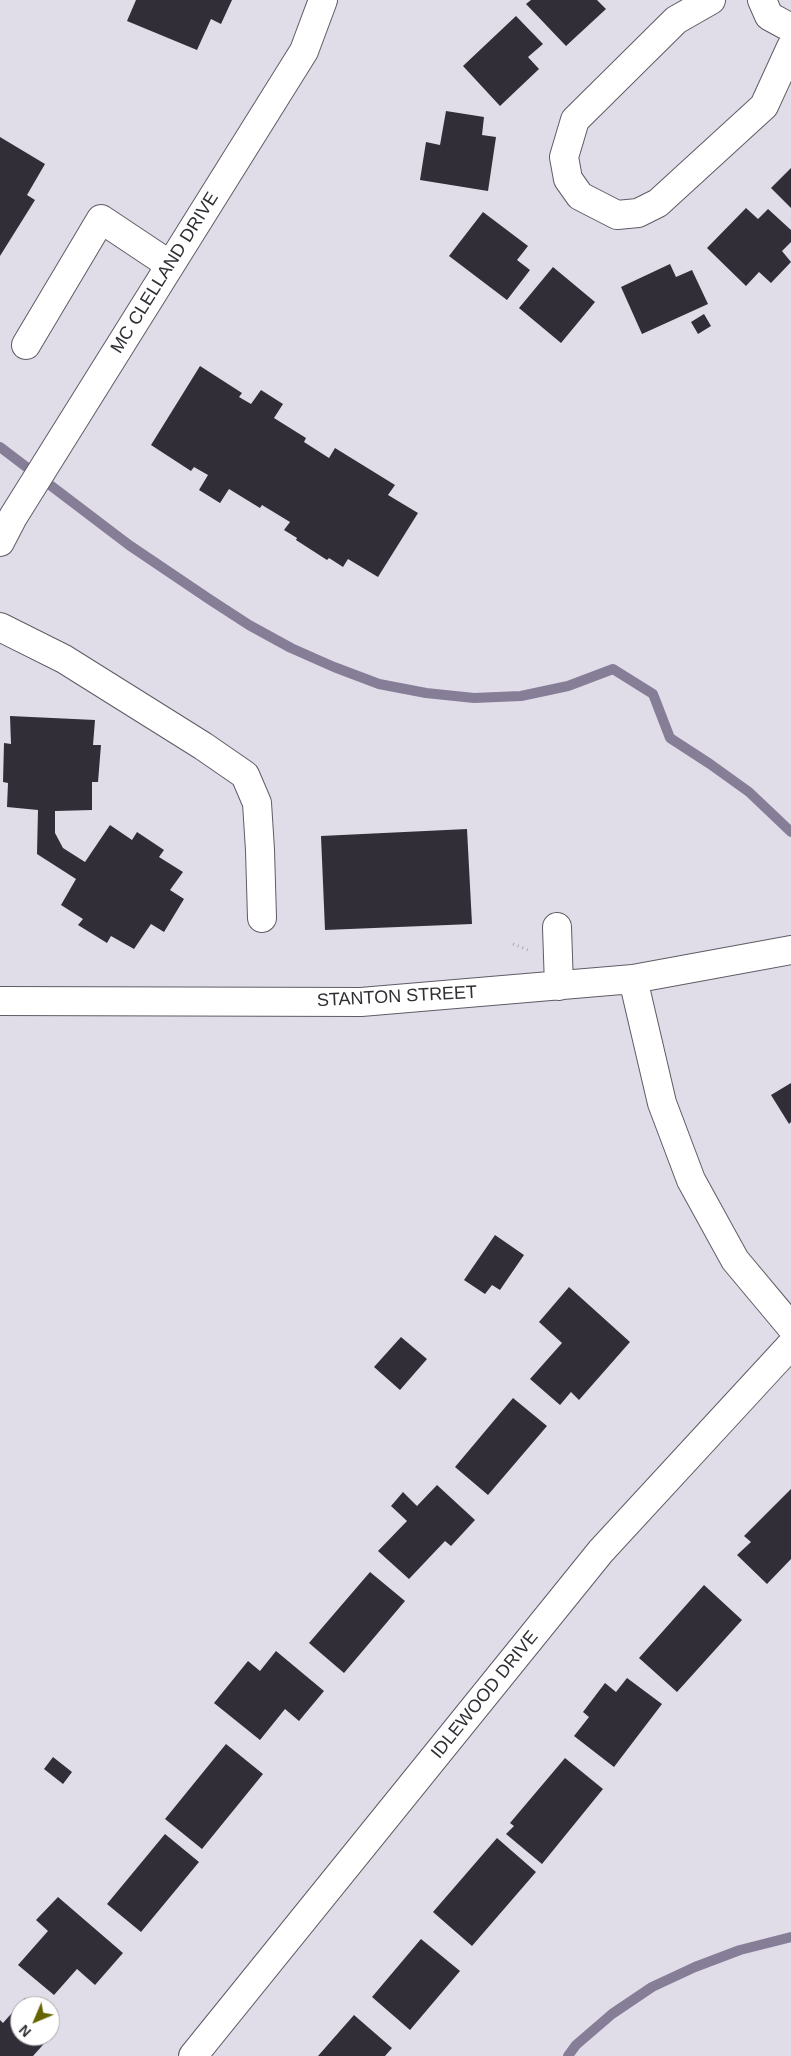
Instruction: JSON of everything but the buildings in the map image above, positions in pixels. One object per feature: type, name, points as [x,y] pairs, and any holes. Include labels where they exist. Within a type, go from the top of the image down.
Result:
[{"type":"street","name":"MC CLELLAND DRIVE","points":[[0,542],[13,517],[304,51],[323,0]]},
{"type":"street","points":[[711,0],[676,20],[575,120],[564,158],[568,179],[580,196],[617,215],[638,213],[658,204],[764,106],[791,47]]},
{"type":"street","points":[[762,0],[769,16],[791,28]]},
{"type":"street","points":[[26,345],[101,219],[170,265]]},
{"type":"street","points":[[0,627],[64,659],[203,746],[245,775],[257,803],[262,918]]},
{"type":"street","points":[[557,927],[559,986]]},
{"type":"street","name":"STANTON STREET","points":[[0,1001],[361,1002],[633,979],[791,950]]},
{"type":"street","points":[[633,979],[662,1103],[691,1180],[736,1260],[791,1327]]},
{"type":"street","name":"IDLEWOOD DRIVE","points":[[193,2056],[601,1551],[791,1345]]},
{"type":"waterway","points":[[0,447],[129,545],[249,625],[291,648],[379,684],[426,693],[474,698],[521,696],[568,686],[613,669],[653,694],[670,738],[749,792],[791,832]]},
{"type":"waterway","points":[[568,2056],[576,2045],[612,2014],[652,1987],[695,1967],[740,1950],[791,1937]]}]
